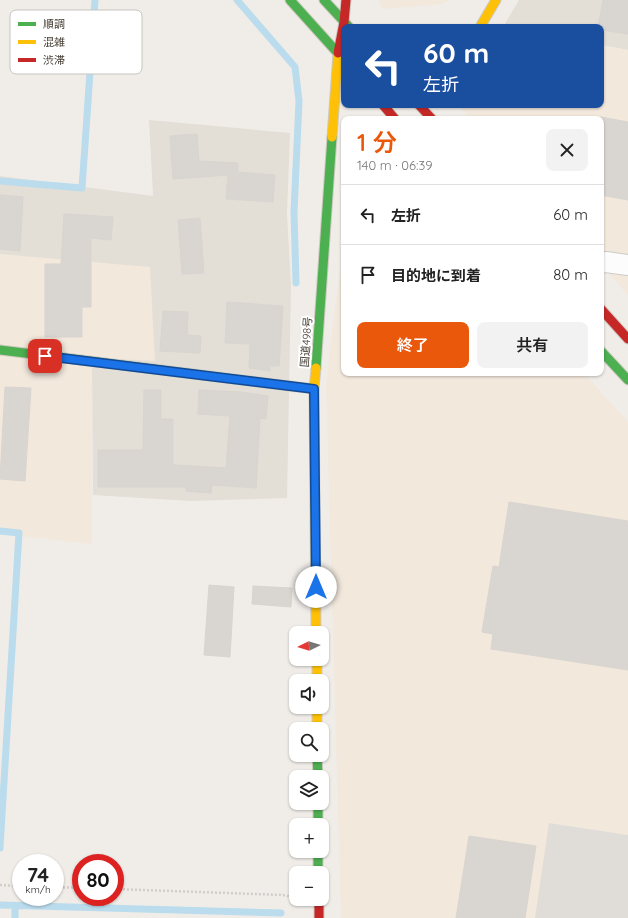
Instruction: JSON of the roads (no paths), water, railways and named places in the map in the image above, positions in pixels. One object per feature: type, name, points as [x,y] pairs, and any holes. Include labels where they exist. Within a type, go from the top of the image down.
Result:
[{"type":"main road","points":[[290,0],[341,54]]},
{"type":"main road","points":[[324,0],[345,24]]},
{"type":"main road","name":"国道498号","points":[[346,0],[346,24]]},
{"type":"main road","points":[[482,24],[496,0]]},
{"type":"main road","name":"国道498号","points":[[316,626],[314,389],[328,202],[341,66]]},
{"type":"main road","points":[[386,108],[392,116]]},
{"type":"main road","points":[[328,202],[338,186]]},
{"type":"main road","points":[[604,312],[628,339]]},
{"type":"main road","points":[[0,350],[314,389]]},
{"type":"main road","points":[[604,354],[628,380]]},
{"type":"main road","points":[[319,906],[319,918]]},
{"type":"street","points":[[604,262],[628,265]]},
{"type":"waterway","points":[[94,10],[95,0]]},
{"type":"waterway","points":[[237,0],[295,67],[299,101],[294,212],[296,283]]},
{"type":"waterway","points":[[0,181],[82,188],[90,74]]},
{"type":"waterway","points":[[0,531],[19,533],[0,848]]},
{"type":"waterway","points":[[0,905],[281,913]]},
{"type":"waterway","points":[[15,906],[15,918]]}]
